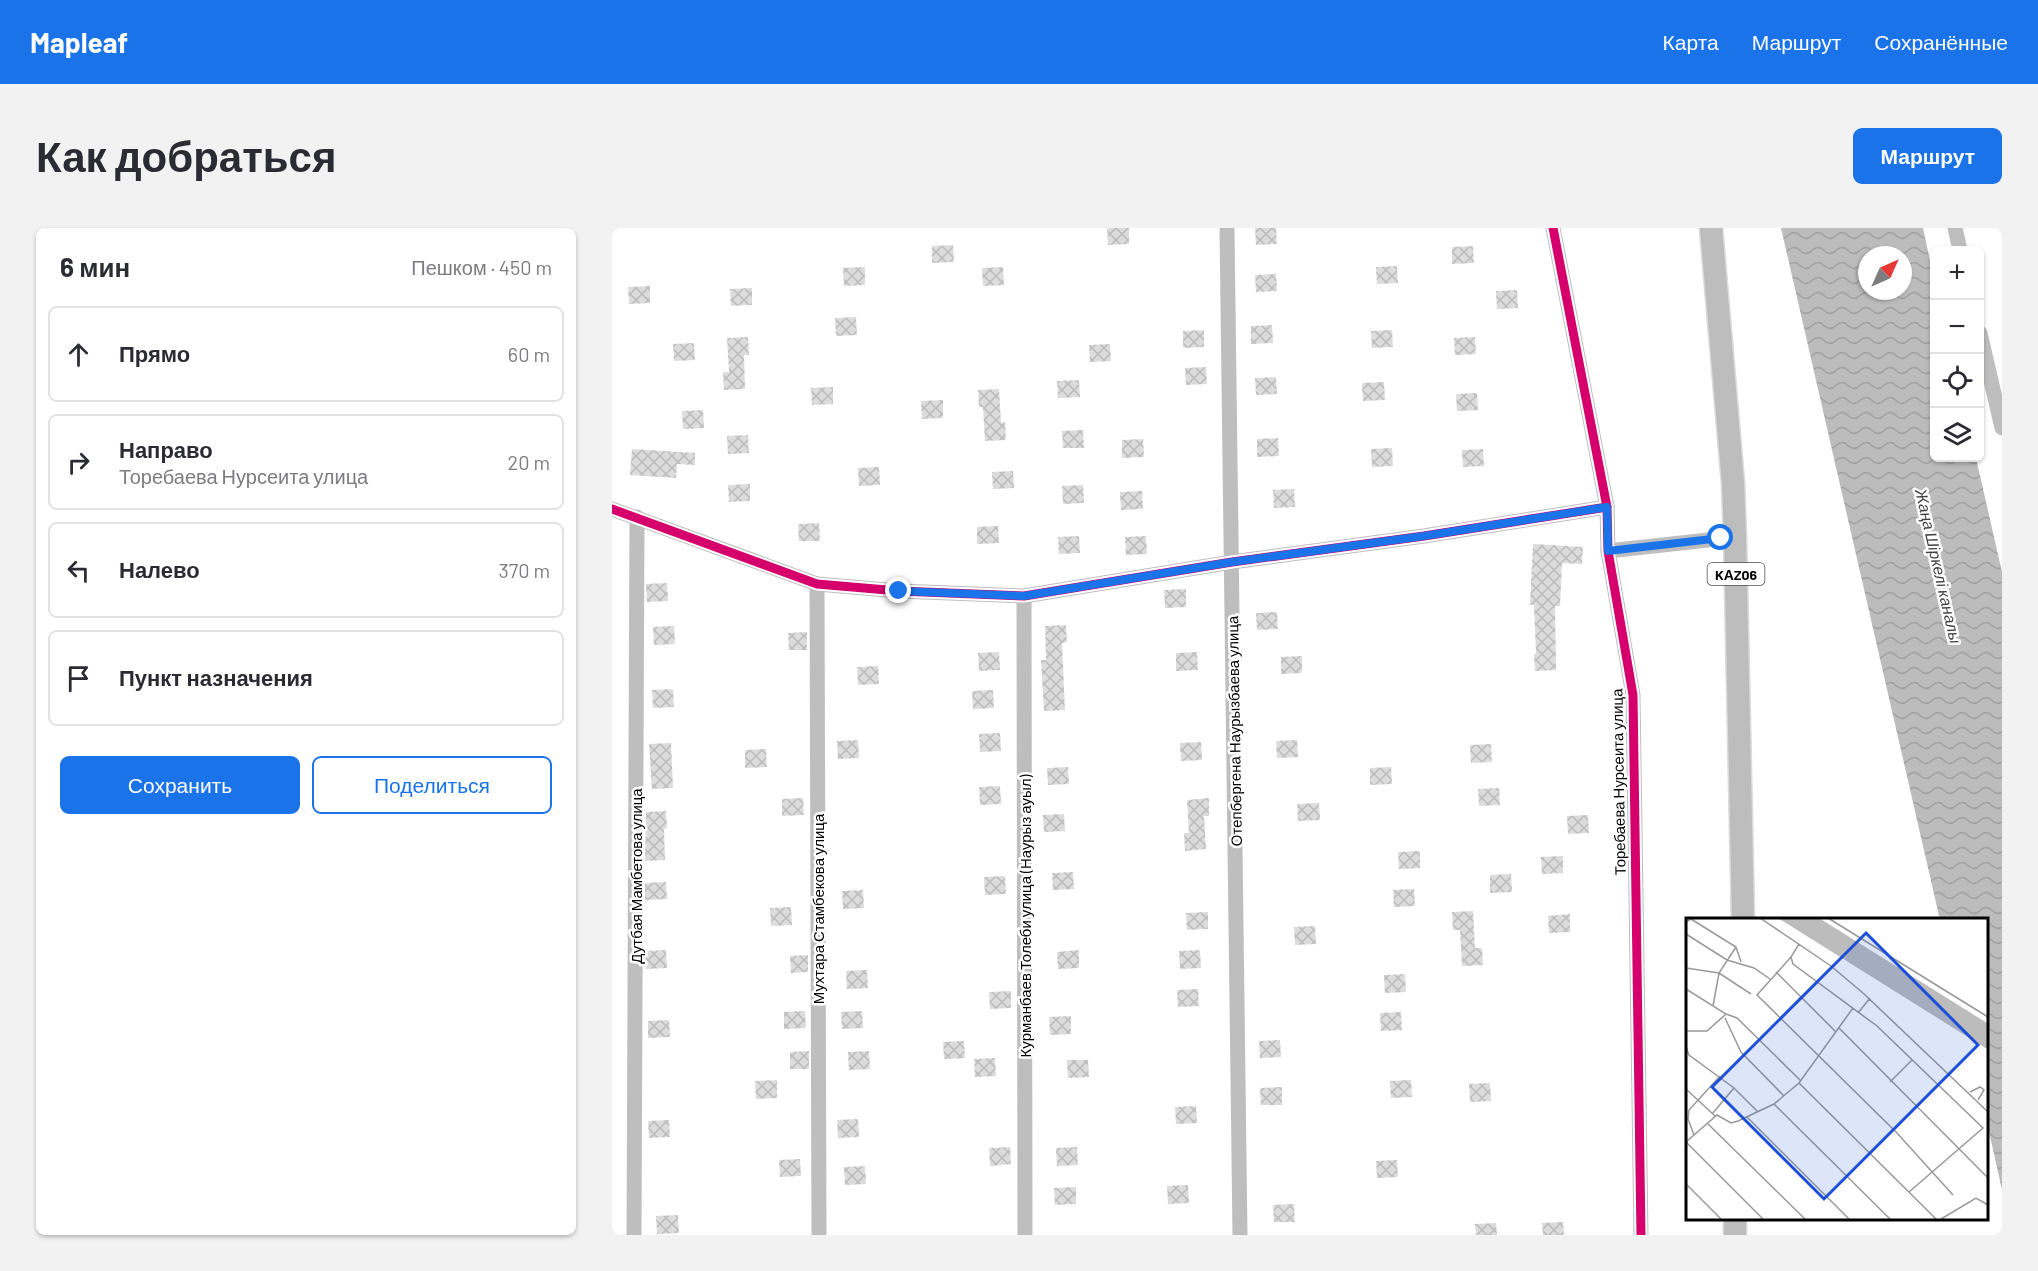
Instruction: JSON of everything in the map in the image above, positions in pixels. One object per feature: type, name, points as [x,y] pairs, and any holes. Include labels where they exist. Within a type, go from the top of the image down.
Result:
[{"type":"highway","name":"KАZ06","points":[[1696,228],[1728,538],[1743,918]]},
{"type":"highway","name":"KАZ06","points":[[1711,228],[1732,471],[1728,538],[1729,918]]},
{"type":"street","name":"Отепбергена Наурызбаева улица","points":[[1227,228],[1240,1235]]},
{"type":"street","name":"Торебаева Нурсеита улица","points":[[1553,228],[1607,507],[1608,551],[1633,695],[1641,1235]]},
{"type":"street","points":[[1955,228],[1959,246]]},
{"type":"street","points":[[1984,350],[2002,428]]},
{"type":"street","points":[[612,509],[817,584],[899,591],[1024,596],[1232,562],[1424,536],[1607,507]]},
{"type":"street","name":"Дутбая Мамбетова улица","points":[[634,1235],[637,517]]},
{"type":"street","points":[[1608,551],[1728,538]]},
{"type":"street","name":"Мухтара Стамбекова улица","points":[[817,584],[819,1235]]},
{"type":"street","name":"Курманбаев Толеби улица (Наурыз ауыл)","points":[[1024,596],[1025,1235]]},
{"type":"water","name":"Жаңа Шіркелі каналы","points":[[1781,228],[1923,228],[1930,260],[1930,462],[1977,462],[2002,572],[2002,1190],[1987,1122],[1987,918],[1940,918]]},
{"type":"building","points":[[1107,228],[1129,228],[1129,244],[1108,245]]},
{"type":"building","points":[[1255,228],[1276,228],[1277,244],[1256,245]]},
{"type":"building","points":[[953,245],[954,262],[932,263],[932,246]]},
{"type":"building","points":[[1473,246],[1474,263],[1452,264],[1452,247]]},
{"type":"building","points":[[1397,266],[1398,283],[1377,284],[1376,267]]},
{"type":"building","points":[[865,267],[865,285],[844,286],[843,268]]},
{"type":"building","points":[[1003,267],[1004,285],[983,286],[982,268]]},
{"type":"building","points":[[1276,274],[1277,291],[1256,292],[1255,275]]},
{"type":"building","points":[[650,286],[650,303],[629,304],[628,287]]},
{"type":"building","points":[[752,288],[752,305],[731,306],[730,289]]},
{"type":"building","points":[[1517,290],[1518,308],[1497,309],[1496,291]]},
{"type":"building","points":[[856,317],[857,335],[836,336],[835,318]]},
{"type":"building","points":[[1272,325],[1273,343],[1251,344],[1251,326]]},
{"type":"building","points":[[1204,330],[1204,347],[1183,348],[1183,331]]},
{"type":"building","points":[[1392,330],[1393,347],[1372,348],[1371,331]]},
{"type":"building","points":[[748,337],[749,355],[744,355],[745,389],[724,390],[723,372],[729,372],[727,338]]},
{"type":"building","points":[[1475,337],[1476,354],[1455,355],[1454,338]]},
{"type":"building","points":[[694,343],[695,360],[674,361],[673,344]]},
{"type":"building","points":[[1110,344],[1111,361],[1090,362],[1089,345]]},
{"type":"building","points":[[1206,367],[1207,384],[1186,385],[1185,368]]},
{"type":"building","points":[[1276,377],[1277,394],[1256,395],[1255,378]]},
{"type":"building","points":[[1079,380],[1080,397],[1058,398],[1057,381]]},
{"type":"building","points":[[1384,382],[1385,400],[1363,401],[1362,383]]},
{"type":"building","points":[[833,387],[833,404],[812,405],[811,388]]},
{"type":"building","points":[[999,389],[1001,423],[1005,422],[1006,440],[985,441],[983,407],[979,407],[978,390]]},
{"type":"building","points":[[1477,393],[1478,410],[1457,411],[1456,394]]},
{"type":"building","points":[[943,400],[943,418],[922,419],[921,401]]},
{"type":"building","points":[[703,410],[704,428],[683,429],[682,411]]},
{"type":"building","points":[[1083,430],[1084,448],[1063,448],[1062,431]]},
{"type":"building","points":[[748,435],[749,453],[728,454],[727,436]]},
{"type":"building","points":[[1278,438],[1279,456],[1257,457],[1257,439]]},
{"type":"building","points":[[1143,439],[1144,457],[1122,458],[1122,440]]},
{"type":"building","points":[[1392,448],[1393,466],[1372,467],[1371,449]]},
{"type":"building","points":[[632,449],[695,453],[695,465],[677,464],[676,478],[630,475]]},
{"type":"building","points":[[1483,449],[1484,466],[1463,467],[1462,450]]},
{"type":"building","points":[[879,467],[880,485],[859,486],[858,468]]},
{"type":"building","points":[[1013,471],[1014,488],[993,489],[992,472]]},
{"type":"building","points":[[750,484],[750,501],[729,502],[728,485]]},
{"type":"building","points":[[1083,485],[1084,503],[1063,504],[1062,486]]},
{"type":"building","points":[[1294,489],[1295,507],[1274,508],[1273,490]]},
{"type":"building","points":[[1142,491],[1143,509],[1121,510],[1120,492]]},
{"type":"building","points":[[819,523],[820,541],[799,541],[798,524]]},
{"type":"building","points":[[998,526],[999,543],[977,544],[977,527]]},
{"type":"building","points":[[1079,536],[1080,553],[1059,554],[1058,537]]},
{"type":"building","points":[[1146,536],[1147,554],[1126,555],[1125,537]]},
{"type":"building","points":[[1533,544],[1583,547],[1582,564],[1562,563],[1560,606],[1555,606],[1556,670],[1535,671],[1534,605],[1530,605]]},
{"type":"building","points":[[667,583],[668,601],[647,602],[646,584]]},
{"type":"building","points":[[1186,589],[1186,607],[1165,608],[1164,590]]},
{"type":"building","points":[[1277,612],[1278,629],[1257,630],[1256,613]]},
{"type":"building","points":[[1066,625],[1067,642],[1062,643],[1065,710],[1044,711],[1041,660],[1046,660],[1045,626]]},
{"type":"building","points":[[674,626],[675,644],[654,645],[653,627]]},
{"type":"building","points":[[807,632],[807,650],[789,650],[788,633]]},
{"type":"building","points":[[999,652],[1000,670],[979,671],[978,653]]},
{"type":"building","points":[[1197,652],[1198,670],[1176,671],[1176,653]]},
{"type":"building","points":[[1302,656],[1302,673],[1281,674],[1281,657]]},
{"type":"building","points":[[878,666],[879,684],[858,685],[857,667]]},
{"type":"building","points":[[673,689],[674,707],[653,708],[652,690]]},
{"type":"building","points":[[993,690],[994,708],[973,709],[972,691]]},
{"type":"building","points":[[1000,733],[1001,751],[980,752],[979,734]]},
{"type":"building","points":[[858,740],[859,758],[838,759],[837,741]]},
{"type":"building","points":[[1297,740],[1298,757],[1277,758],[1276,741]]},
{"type":"building","points":[[1201,742],[1202,760],[1181,761],[1180,743]]},
{"type":"building","points":[[671,743],[673,788],[652,789],[649,744]]},
{"type":"building","points":[[1491,744],[1492,762],[1471,763],[1470,745]]},
{"type":"building","points":[[766,749],[767,767],[745,768],[745,750]]},
{"type":"building","points":[[1068,767],[1069,784],[1048,785],[1047,768]]},
{"type":"building","points":[[1391,767],[1392,784],[1370,785],[1370,768]]},
{"type":"building","points":[[1000,786],[1001,804],[980,805],[979,787]]},
{"type":"building","points":[[1499,788],[1500,805],[1479,806],[1478,789]]},
{"type":"building","points":[[803,798],[804,815],[782,816],[782,799]]},
{"type":"building","points":[[1209,798],[1209,816],[1204,816],[1206,849],[1185,851],[1184,833],[1189,833],[1187,800]]},
{"type":"building","points":[[1319,803],[1320,820],[1298,821],[1297,804]]},
{"type":"building","points":[[666,811],[665,860],[645,861],[646,812]]},
{"type":"building","points":[[1064,814],[1065,831],[1044,832],[1043,815]]},
{"type":"building","points":[[1588,815],[1589,833],[1568,834],[1567,816]]},
{"type":"building","points":[[1420,851],[1420,868],[1399,869],[1398,852]]},
{"type":"building","points":[[1563,856],[1563,873],[1542,874],[1541,857]]},
{"type":"building","points":[[1073,872],[1074,889],[1053,890],[1052,873]]},
{"type":"building","points":[[1511,874],[1512,892],[1490,893],[1490,875]]},
{"type":"building","points":[[1005,876],[1006,894],[985,895],[984,877]]},
{"type":"building","points":[[666,882],[667,899],[645,900],[645,883]]},
{"type":"building","points":[[1414,889],[1415,906],[1394,907],[1393,890]]},
{"type":"building","points":[[863,890],[864,908],[843,909],[842,891]]},
{"type":"building","points":[[791,907],[792,925],[771,926],[770,908]]},
{"type":"building","points":[[1473,911],[1475,948],[1482,948],[1483,965],[1462,966],[1460,930],[1453,930],[1452,912]]},
{"type":"building","points":[[1208,912],[1208,929],[1187,930],[1186,913]]},
{"type":"building","points":[[1570,914],[1570,932],[1549,933],[1548,916]]},
{"type":"building","points":[[1315,926],[1316,944],[1295,945],[1294,927]]},
{"type":"building","points":[[666,950],[667,968],[646,969],[645,951]]},
{"type":"building","points":[[1079,950],[1079,968],[1058,969],[1057,952]]},
{"type":"building","points":[[1200,950],[1201,968],[1180,969],[1179,951]]},
{"type":"building","points":[[808,955],[808,972],[791,973],[790,956]]},
{"type":"building","points":[[867,970],[868,988],[847,989],[846,971]]},
{"type":"building","points":[[1405,974],[1406,992],[1385,993],[1384,975]]},
{"type":"building","points":[[1198,989],[1199,1006],[1178,1007],[1177,990]]},
{"type":"building","points":[[1011,991],[1011,1008],[990,1009],[989,992]]},
{"type":"building","points":[[805,1011],[806,1028],[784,1029],[784,1012]]},
{"type":"building","points":[[862,1011],[863,1028],[842,1029],[841,1012]]},
{"type":"building","points":[[1401,1012],[1402,1030],[1381,1031],[1380,1013]]},
{"type":"building","points":[[1071,1016],[1071,1034],[1050,1035],[1049,1017]]},
{"type":"building","points":[[669,1020],[670,1037],[648,1038],[648,1021]]},
{"type":"building","points":[[1280,1040],[1281,1057],[1260,1058],[1259,1041]]},
{"type":"building","points":[[964,1041],[965,1058],[944,1059],[943,1042]]},
{"type":"building","points":[[809,1051],[809,1069],[790,1069],[790,1052]]},
{"type":"building","points":[[869,1051],[870,1069],[849,1070],[848,1052]]},
{"type":"building","points":[[995,1058],[996,1076],[975,1077],[974,1059]]},
{"type":"building","points":[[1067,1060],[1088,1060],[1089,1077],[1068,1078]]},
{"type":"building","points":[[777,1080],[777,1098],[756,1099],[755,1081]]},
{"type":"building","points":[[1411,1080],[1412,1097],[1391,1098],[1390,1081]]},
{"type":"building","points":[[1490,1083],[1491,1101],[1470,1102],[1469,1084]]},
{"type":"building","points":[[1282,1087],[1282,1105],[1261,1105],[1260,1088]]},
{"type":"building","points":[[1196,1106],[1197,1123],[1176,1124],[1175,1107]]},
{"type":"building","points":[[858,1119],[859,1137],[838,1138],[837,1120]]},
{"type":"building","points":[[669,1120],[670,1137],[649,1138],[648,1121]]},
{"type":"building","points":[[1010,1147],[1011,1164],[990,1166],[989,1148]]},
{"type":"building","points":[[1077,1147],[1078,1165],[1057,1166],[1056,1148]]},
{"type":"building","points":[[800,1159],[801,1176],[780,1177],[779,1160]]},
{"type":"building","points":[[1397,1160],[1398,1177],[1377,1178],[1376,1161]]},
{"type":"building","points":[[865,1166],[866,1184],[845,1185],[844,1167]]},
{"type":"building","points":[[1188,1185],[1189,1203],[1168,1204],[1167,1186]]},
{"type":"building","points":[[1076,1187],[1076,1204],[1055,1205],[1054,1188]]},
{"type":"building","points":[[1294,1204],[1295,1222],[1274,1222],[1273,1205]]},
{"type":"building","points":[[678,1215],[679,1233],[657,1234],[656,1216]]},
{"type":"building","points":[[1563,1222],[1564,1235],[1543,1235],[1542,1223]]},
{"type":"building","points":[[1496,1223],[1497,1235],[1476,1235],[1475,1224]]},
{"type":"cycle path","points":[[1553,228],[1607,507],[1608,551],[1633,695],[1641,1235]]},
{"type":"cycle path","points":[[612,509],[817,584],[899,591],[1024,596],[1232,562],[1424,536],[1607,507]]},
{"type":"route","points":[[899,591],[1024,596],[1232,562],[1424,536],[1607,507],[1608,551],[1721,538]]}]
